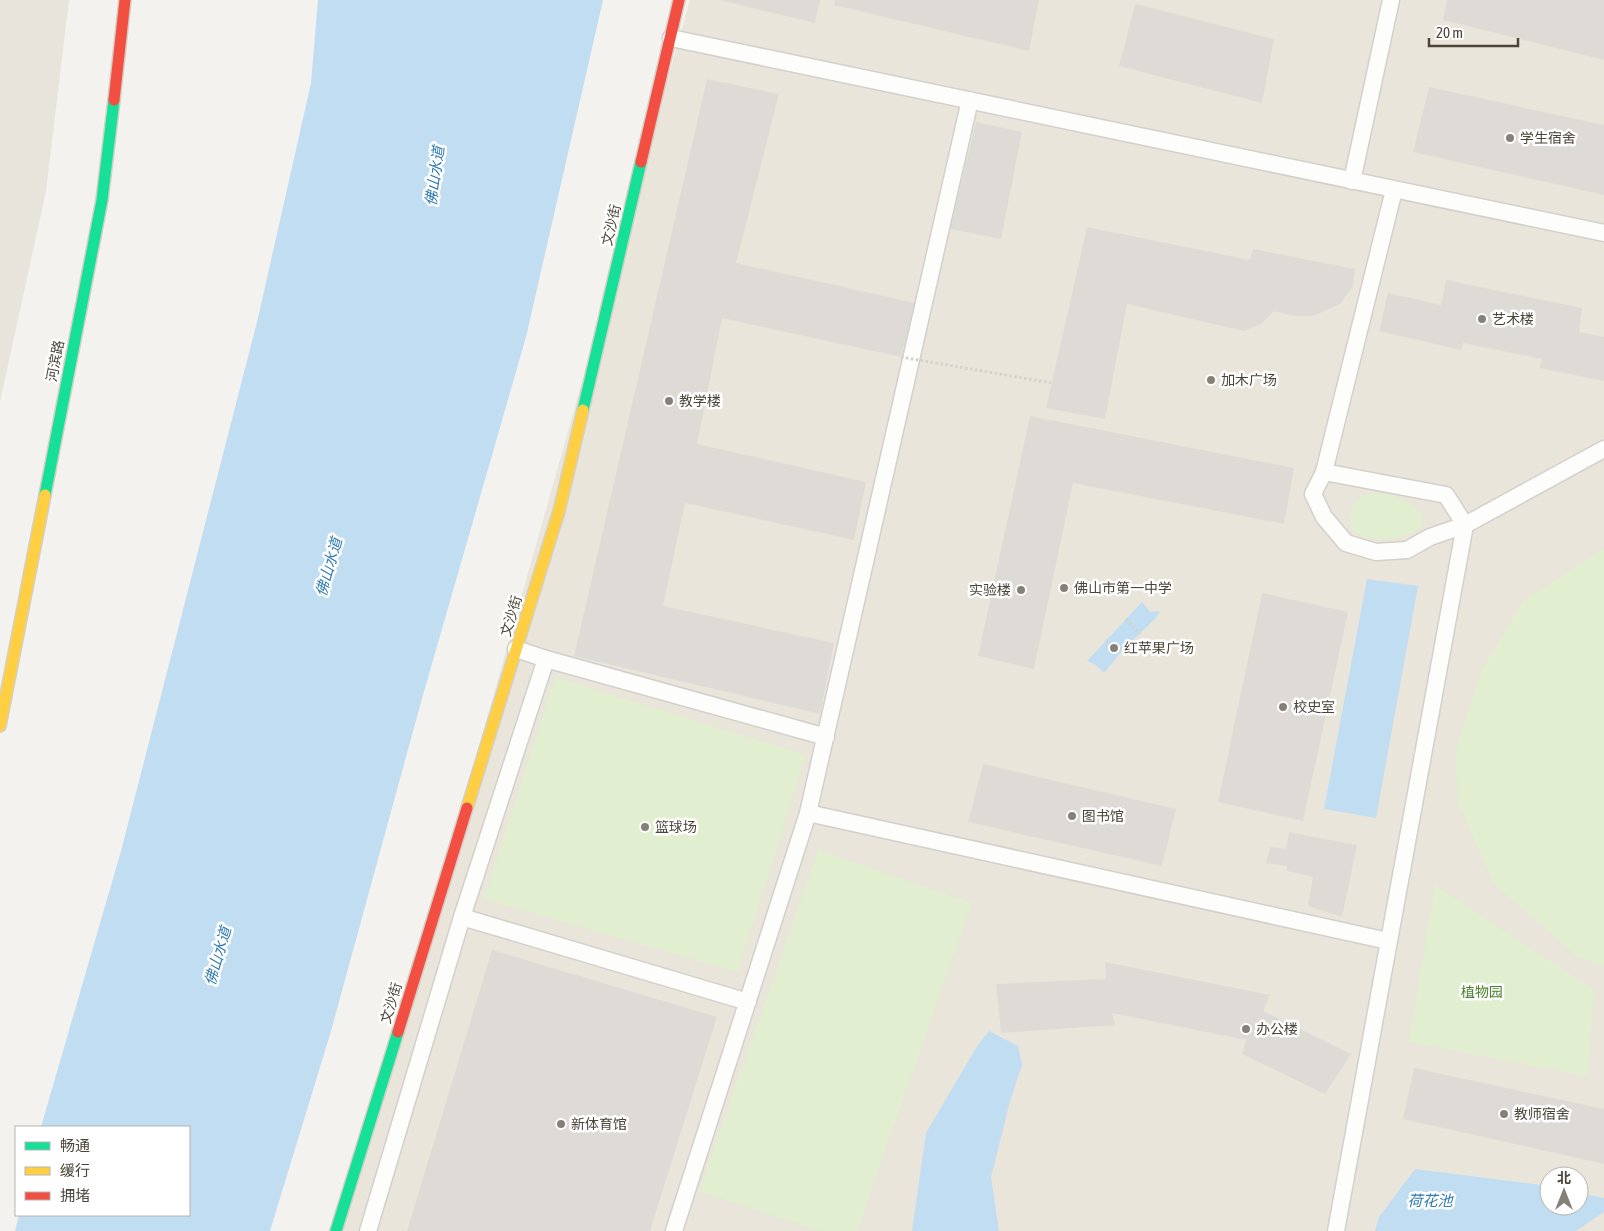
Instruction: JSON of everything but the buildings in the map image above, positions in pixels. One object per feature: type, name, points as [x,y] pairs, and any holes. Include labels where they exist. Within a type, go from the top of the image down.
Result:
[{"type":"street","name":"河滨路","points":[[0,726],[102,200],[125,0]]},
{"type":"street","name":"文沙街","points":[[336,1231],[559,510],[679,0]]},
{"type":"lane","points":[[1352,181],[1391,0]]},
{"type":"lane","points":[[671,38],[1604,233]]},
{"type":"lane","points":[[674,1231],[808,813],[970,100]]},
{"type":"lane","points":[[1394,190],[1324,472],[1313,494],[1324,517],[1346,543],[1376,552],[1407,550],[1430,537],[1465,525],[1604,449]]},
{"type":"lane","points":[[1324,472],[1446,495],[1465,525],[1336,1231]]},
{"type":"lane","points":[[516,649],[826,737]]},
{"type":"lane","points":[[368,1231],[462,917],[546,659]]},
{"type":"lane","points":[[808,813],[1388,941]]},
{"type":"lane","points":[[462,917],[748,1002]]},
{"type":"path","points":[[900,357],[1052,383]]},
{"type":"path","points":[[1126,620],[1140,634]]},
{"type":"path","points":[[1106,640],[1121,652]]},
{"type":"shaded area","points":[[0,0],[69,0],[46,191],[0,402]]},
{"type":"shaded area","name":"佛山市第一中学","points":[[690,0],[1604,0],[1604,1231],[342,1231]]},
{"type":"green space","points":[[1367,494],[1388,494],[1408,502],[1420,512],[1423,526],[1406,536],[1389,539],[1372,538],[1354,533],[1350,520],[1350,510],[1356,502]]},
{"type":"green space","points":[[1604,549],[1604,966],[1578,957],[1494,884],[1458,803],[1455,753],[1480,673],[1524,600]]},
{"type":"green space","name":"篮球场","points":[[555,677],[806,755],[738,972],[484,899]]},
{"type":"green space","points":[[818,850],[972,903],[857,1231],[820,1231],[699,1191]]},
{"type":"green space","name":"植物园","points":[[1435,885],[1595,991],[1587,1076],[1409,1042]]},
{"type":"water","name":"佛山水道","points":[[318,0],[603,0],[526,337],[421,702],[331,1031],[270,1231],[15,1231],[19,1216],[190,1216],[190,1126],[41,1126],[121,851],[258,318],[311,83]]},
{"type":"water","points":[[1367,579],[1418,586],[1376,818],[1324,809]]},
{"type":"water","points":[[1142,602],[1150,612],[1160,611],[1155,619],[1121,652],[1104,673],[1096,665],[1087,661]]},
{"type":"water","points":[[989,1031],[1018,1046],[1022,1065],[1010,1101],[991,1177],[999,1231],[912,1231],[926,1133],[976,1048]]},
{"type":"water","name":"荷花池","points":[[1415,1169],[1539,1185],[1539,1216],[1589,1216],[1589,1195],[1604,1198],[1604,1212],[1576,1231],[1375,1231],[1379,1217]]},
{"type":"traffic: fast","points":[[45,495],[102,200],[114,100]]},
{"type":"traffic: fast","points":[[583,410],[641,162]]},
{"type":"traffic: fast","points":[[336,1231],[398,1032]]},
{"type":"traffic: slow","points":[[467,808],[559,511],[583,410]]},
{"type":"traffic: slow","points":[[0,726],[45,495]]},
{"type":"traffic: jam","points":[[114,100],[125,0]]},
{"type":"traffic: jam","points":[[641,162],[679,0]]},
{"type":"traffic: jam","points":[[398,1032],[467,808]]},
{"type":"place","name":"学生宿舍","points":[[1510,138]]},
{"type":"place","name":"艺术楼","points":[[1482,319]]},
{"type":"place","name":"加木广场","points":[[1211,380]]},
{"type":"place","name":"教学楼","points":[[669,401]]},
{"type":"place","name":"佛山市第一中学","points":[[1064,588]]},
{"type":"place","name":"实验楼","points":[[1021,590]]},
{"type":"place","name":"红苹果广场","points":[[1114,648]]},
{"type":"place","name":"校史室","points":[[1283,707]]},
{"type":"place","name":"图书馆","points":[[1072,816]]},
{"type":"place","name":"篮球场","points":[[645,827]]},
{"type":"place","name":"办公楼","points":[[1246,1029]]},
{"type":"place","name":"教师宿舍","points":[[1504,1114]]},
{"type":"place","name":"新体育馆","points":[[561,1124]]}]
